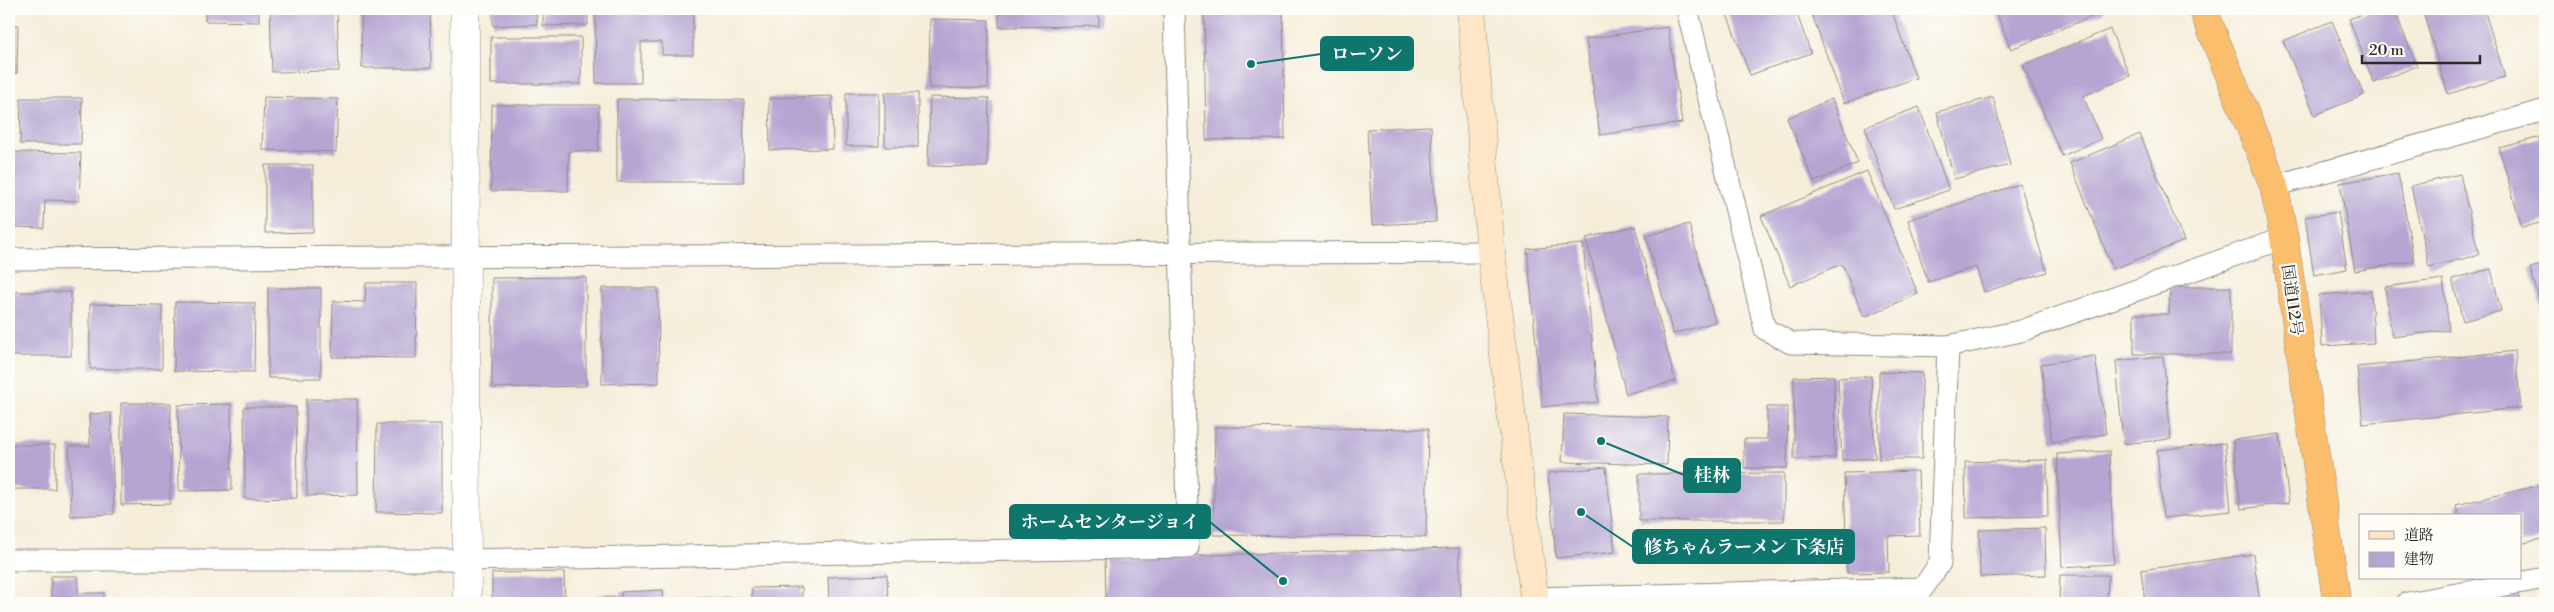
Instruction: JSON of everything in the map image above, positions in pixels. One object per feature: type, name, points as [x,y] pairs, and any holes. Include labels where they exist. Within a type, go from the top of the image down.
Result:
[{"type":"highway","name":"国道112号","points":[[2203,9],[2274,186],[2284,238],[2337,603]]},
{"type":"street","points":[[465,9],[467,603]]},
{"type":"street","points":[[1470,9],[1491,252],[1534,600]]},
{"type":"lane","points":[[9,560],[467,560],[791,552],[1188,547],[1174,9]]},
{"type":"lane","points":[[1686,9],[1765,329],[1791,343],[1948,346],[2021,331],[2284,238]]},
{"type":"lane","points":[[2274,186],[2545,110]]},
{"type":"lane","points":[[9,259],[1491,252]]},
{"type":"lane","points":[[1534,600],[1923,588],[1940,563],[1948,346]]},
{"type":"lane","points":[[2407,603],[2545,578]]},
{"type":"building","points":[[205,9],[259,9],[259,22],[205,21]]},
{"type":"building","points":[[270,9],[337,9],[339,71],[272,72]]},
{"type":"building","points":[[361,9],[430,9],[431,68],[362,68]]},
{"type":"building","points":[[493,9],[536,9],[537,24],[493,26]]},
{"type":"building","points":[[543,9],[587,9],[588,25],[543,26]]},
{"type":"building","points":[[595,9],[693,9],[693,55],[662,55],[662,42],[641,42],[641,83],[596,83]]},
{"type":"building","points":[[999,9],[1099,9],[1099,26],[999,27]]},
{"type":"building","points":[[1204,9],[1283,9],[1285,139],[1206,140]]},
{"type":"building","points":[[1725,9],[1795,9],[1811,53],[1750,75]]},
{"type":"building","points":[[1810,9],[1891,9],[1916,78],[1844,103]]},
{"type":"building","points":[[1995,9],[2103,9],[2104,12],[2011,49]]},
{"type":"building","points":[[2376,9],[2394,9],[2417,66],[2374,83],[2349,19]]},
{"type":"building","points":[[2422,9],[2484,9],[2505,77],[2448,94]]},
{"type":"building","points":[[2539,9],[2545,9],[2545,27]]},
{"type":"building","points":[[930,19],[989,20],[988,88],[929,88]]},
{"type":"building","points":[[2332,21],[2364,95],[2315,115],[2283,41]]},
{"type":"building","points":[[9,25],[18,25],[17,73],[9,73]]},
{"type":"building","points":[[1668,27],[1682,123],[1600,135],[1586,39]]},
{"type":"building","points":[[2110,29],[2130,76],[2083,96],[2101,139],[2062,156],[2023,65]]},
{"type":"building","points":[[491,37],[581,37],[581,84],[491,84]]},
{"type":"building","points":[[846,93],[879,93],[879,146],[846,146]]},
{"type":"building","points":[[885,93],[918,93],[918,147],[885,147]]},
{"type":"building","points":[[832,96],[833,149],[770,150],[769,98]]},
{"type":"building","points":[[264,97],[338,99],[336,152],[262,150]]},
{"type":"building","points":[[930,97],[989,98],[987,167],[928,166]]},
{"type":"building","points":[[1993,97],[2010,165],[1954,179],[1937,112]]},
{"type":"building","points":[[21,98],[82,98],[81,144],[20,144]]},
{"type":"building","points":[[617,99],[744,100],[743,182],[617,182]]},
{"type":"building","points":[[1832,99],[1858,163],[1814,182],[1787,118]]},
{"type":"building","points":[[492,105],[599,105],[598,151],[569,151],[568,191],[491,191]]},
{"type":"building","points":[[1919,107],[1949,190],[1894,209],[1865,127]]},
{"type":"building","points":[[1431,126],[1436,222],[1372,225],[1367,129]]},
{"type":"building","points":[[2140,134],[2184,241],[2113,269],[2070,163]]},
{"type":"building","points":[[2541,137],[2545,150],[2545,221],[2522,228],[2499,148]]},
{"type":"building","points":[[13,152],[81,153],[79,201],[45,200],[44,228],[11,227]]},
{"type":"building","points":[[265,165],[313,165],[313,232],[265,233]]},
{"type":"building","points":[[1867,171],[1918,294],[1864,317],[1842,264],[1790,286],[1761,216]]},
{"type":"building","points":[[2398,173],[2414,261],[2355,271],[2340,183]]},
{"type":"building","points":[[2460,174],[2479,255],[2429,267],[2411,186]]},
{"type":"building","points":[[2020,184],[2047,272],[1984,292],[1976,267],[1928,282],[1908,220]]},
{"type":"building","points":[[2338,212],[2347,269],[2314,275],[2305,217]]},
{"type":"building","points":[[1689,224],[1715,322],[1673,334],[1646,236]]},
{"type":"building","points":[[1635,226],[1675,381],[1626,394],[1586,238]]},
{"type":"building","points":[[1583,244],[1598,402],[1542,407],[1527,249]]},
{"type":"building","points":[[2545,264],[2545,320],[2530,268]]},
{"type":"building","points":[[2491,269],[2501,311],[2463,321],[2452,279]]},
{"type":"building","points":[[586,277],[586,386],[492,388],[492,278]]},
{"type":"building","points":[[2443,279],[2449,330],[2392,337],[2385,287]]},
{"type":"building","points":[[366,283],[417,283],[416,358],[332,357],[333,301],[365,302]]},
{"type":"building","points":[[2170,287],[2231,287],[2231,354],[2134,354],[2134,314],[2169,314]]},
{"type":"building","points":[[268,288],[321,288],[321,378],[268,378]]},
{"type":"building","points":[[602,288],[658,288],[659,383],[602,384]]},
{"type":"building","points":[[2371,291],[2374,343],[2322,346],[2319,295]]},
{"type":"building","points":[[9,292],[71,292],[71,356],[9,356]]},
{"type":"building","points":[[175,302],[255,303],[254,372],[174,371]]},
{"type":"building","points":[[90,304],[162,305],[162,369],[90,369]]},
{"type":"building","points":[[2515,351],[2521,408],[2363,424],[2357,367]]},
{"type":"building","points":[[2095,356],[2106,434],[2052,442],[2041,364]]},
{"type":"building","points":[[2163,356],[2171,439],[2123,444],[2116,361]]},
{"type":"building","points":[[1879,372],[1922,373],[1922,459],[1879,459]]},
{"type":"building","points":[[1834,376],[1835,458],[1794,459],[1794,377]]},
{"type":"building","points":[[1871,376],[1875,458],[1842,460],[1838,378]]},
{"type":"building","points":[[306,399],[357,399],[358,495],[307,496]]},
{"type":"building","points":[[121,403],[171,403],[170,504],[121,505]]},
{"type":"building","points":[[231,404],[232,490],[179,491],[178,405]]},
{"type":"building","points":[[244,407],[296,407],[297,498],[245,499]]},
{"type":"building","points":[[1767,407],[1788,407],[1787,468],[1744,468],[1744,439],[1767,439]]},
{"type":"building","points":[[111,413],[114,514],[71,516],[69,446],[90,446],[89,414]]},
{"type":"building","points":[[1564,414],[1668,417],[1667,465],[1562,462]]},
{"type":"building","points":[[377,424],[442,424],[442,513],[376,512]]},
{"type":"building","points":[[1215,427],[1428,429],[1426,537],[1213,535]]},
{"type":"building","points":[[2280,434],[2289,503],[2241,509],[2233,440]]},
{"type":"building","points":[[2225,443],[2231,511],[2163,518],[2157,450]]},
{"type":"building","points":[[9,445],[55,445],[55,489],[9,489]]},
{"type":"building","points":[[2109,451],[2114,564],[2062,567],[2057,454]]},
{"type":"building","points":[[2047,460],[2048,516],[1966,518],[1965,462]]},
{"type":"building","points":[[1606,467],[1615,552],[1556,558],[1548,473]]},
{"type":"building","points":[[1918,471],[1920,535],[1888,536],[1889,572],[1847,573],[1844,473]]},
{"type":"building","points":[[1784,473],[1784,521],[1639,521],[1639,474]]},
{"type":"building","points":[[2545,484],[2545,538],[2522,544],[2522,514],[2458,514],[2456,505]]},
{"type":"building","points":[[2045,528],[2046,575],[1980,577],[1979,530]]},
{"type":"building","points":[[1459,548],[1461,603],[1106,603],[1105,558]]},
{"type":"building","points":[[2253,554],[2260,603],[2145,603],[2141,570]]},
{"type":"building","points":[[564,572],[565,603],[492,603],[492,573]]},
{"type":"building","points":[[887,575],[888,603],[829,603],[828,577]]},
{"type":"building","points":[[2060,575],[2108,575],[2107,603],[2059,603]]},
{"type":"building","points":[[51,576],[78,576],[78,593],[104,593],[104,603],[51,603]]},
{"type":"building","points":[[802,587],[802,603],[752,603],[752,588]]},
{"type":"building","points":[[663,590],[664,603],[621,603],[621,592]]},
{"type":"building","points":[[2518,593],[2520,603],[2465,603]]},
{"type":"building","points":[[615,597],[615,603],[574,603],[574,598]]},
{"type":"building","points":[[742,597],[742,603],[677,603],[677,598]]},
{"type":"place","name":"ローソン","points":[[1251,64]]},
{"type":"place","name":"桂林","points":[[1601,441]]},
{"type":"place","name":"修ちゃんラーメン 下条店","points":[[1581,512]]},
{"type":"place","name":"ホームセンタージョイ","points":[[1283,581]]}]
